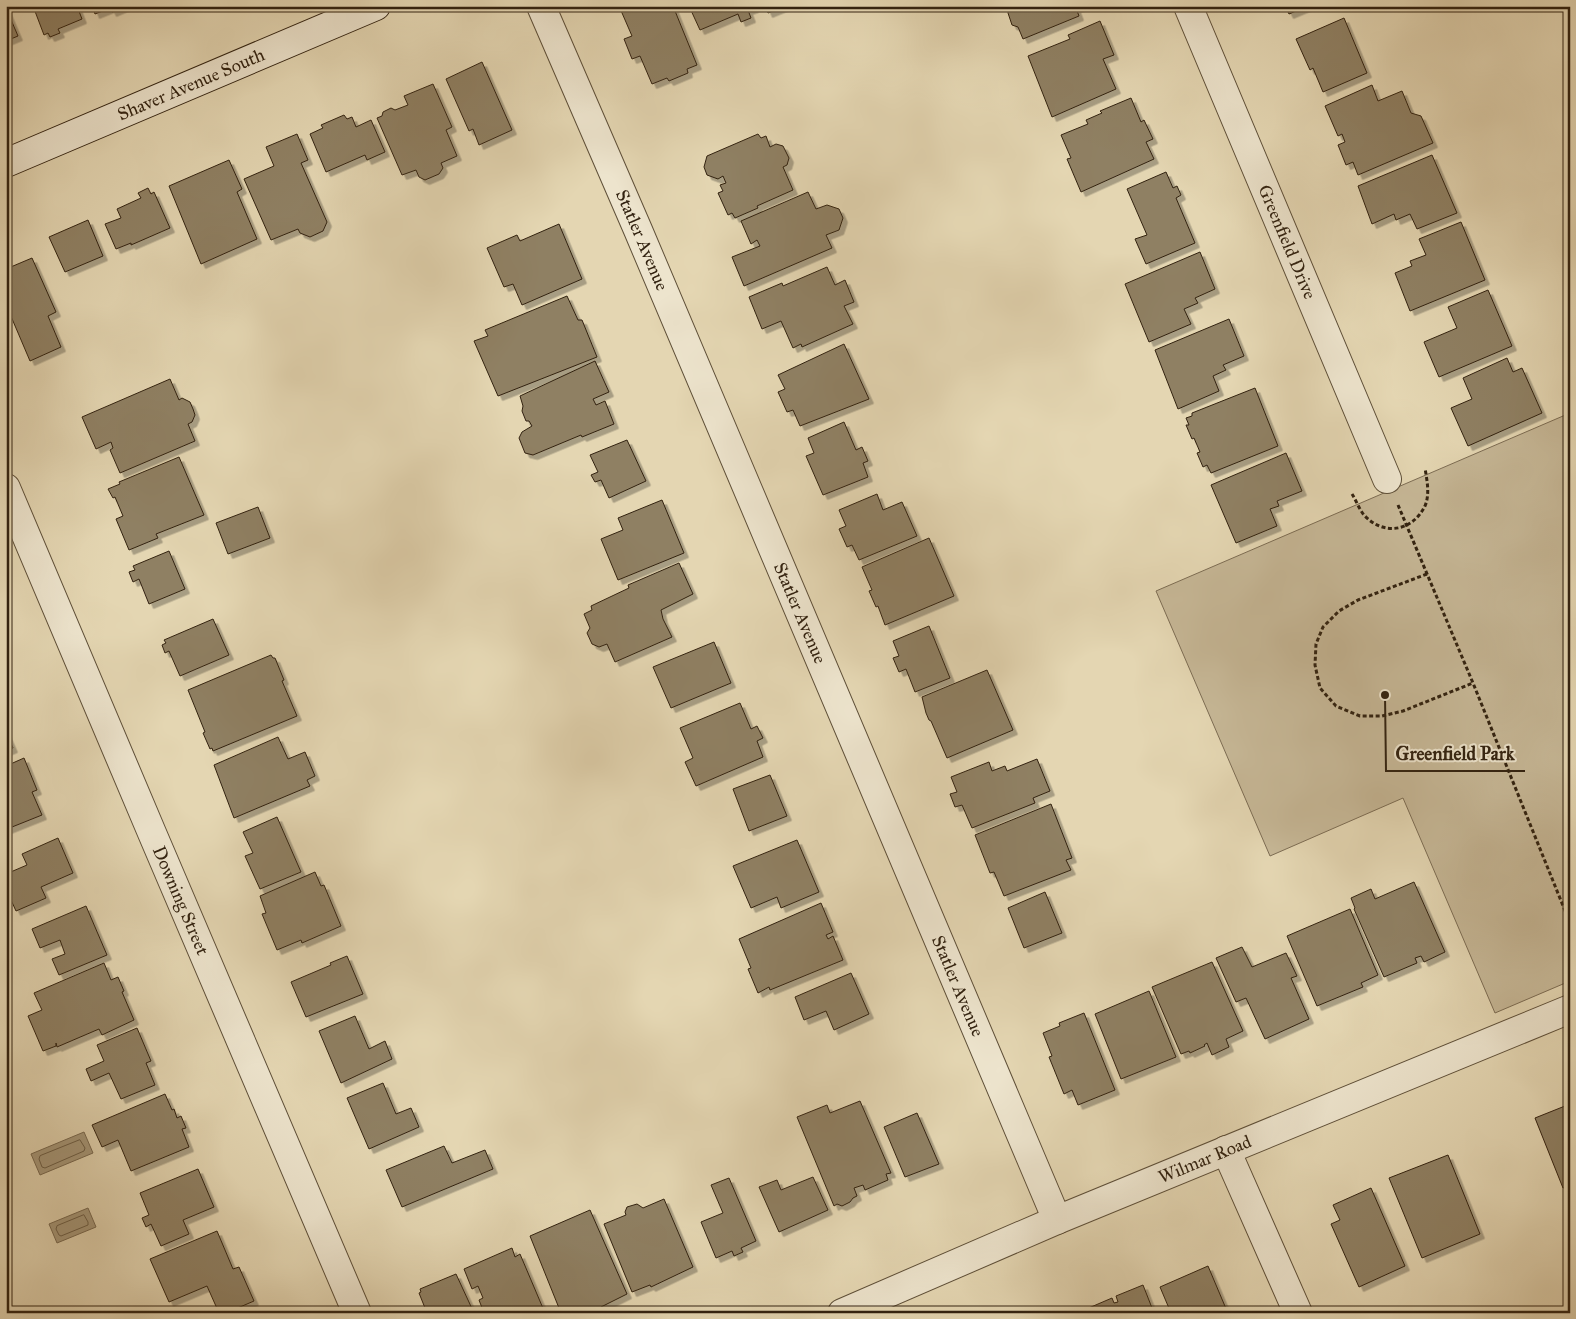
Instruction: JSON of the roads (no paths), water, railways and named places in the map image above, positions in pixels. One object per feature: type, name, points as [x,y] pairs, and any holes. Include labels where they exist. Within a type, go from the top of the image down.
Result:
[{"type":"street","name":"Shaver Avenue South","points":[[6,163],[376,6]]},
{"type":"street","name":"Statler Avenue","points":[[541,6],[638,230],[1057,1220]]},
{"type":"street","name":"Greenfield Drive","points":[[1188,6],[1387,479]]},
{"type":"street","name":"Downing Street","points":[[6,488],[357,1313]]},
{"type":"street","name":"Wilmar Road","points":[[842,1313],[1057,1220],[1570,1009]]},
{"type":"street","points":[[1226,1150],[1298,1313]]},
{"type":"water","points":[[84,1132],[93,1153],[40,1175],[31,1154]]},
{"type":"water","points":[[88,1208],[96,1227],[57,1243],[49,1224]]},
{"type":"place","name":"Greenfield Park","points":[[1385,695]]}]
